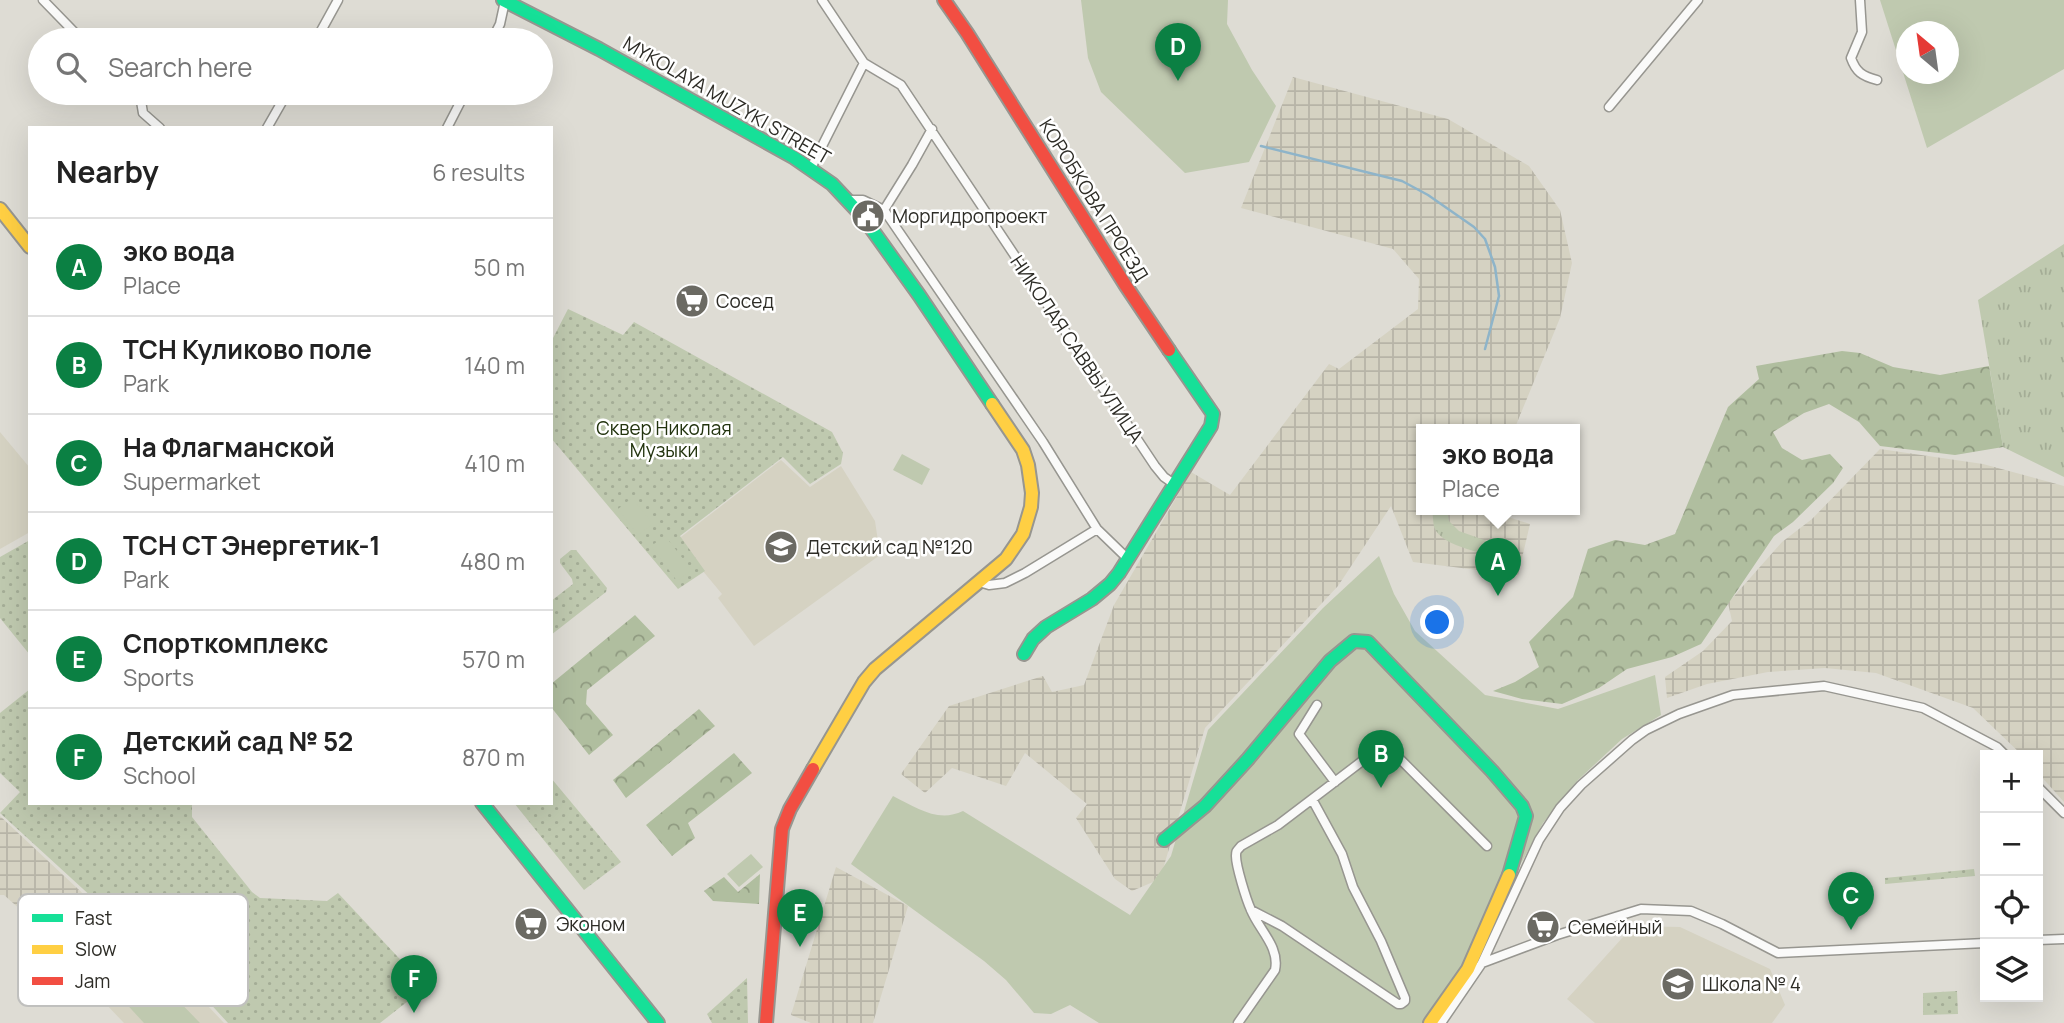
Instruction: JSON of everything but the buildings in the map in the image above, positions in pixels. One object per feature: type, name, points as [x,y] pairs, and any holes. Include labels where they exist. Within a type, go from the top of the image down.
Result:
[{"type":"main road","name":"MYKOLAYA MUZYKI STREET","points":[[504,0],[599,49],[811,169],[832,184],[848,200],[919,295],[1023,450],[1030,468],[1032,510],[1023,537],[1006,559],[875,669],[864,682],[790,809],[782,829],[780,844],[766,1023]]},
{"type":"main road","name":"КОРОБКОВА ПРОЕЗД","points":[[944,0],[1126,286],[1213,414],[1211,426],[1174,484]]},
{"type":"main road","points":[[0,209],[28,244]]},
{"type":"main road","points":[[1024,654],[1033,639],[1046,627],[1092,599],[1110,584],[1174,484]]},
{"type":"main road","points":[[1164,840],[1205,806],[1330,661],[1354,641],[1367,642],[1492,771],[1522,806],[1526,816],[1508,877],[1468,968],[1430,1023]]},
{"type":"main road","points":[[484,805],[658,1023]]},
{"type":"street","points":[[43,0],[70,28]]},
{"type":"street","points":[[323,28],[338,0]]},
{"type":"street","points":[[498,28],[504,0]]},
{"type":"street","points":[[811,169],[864,63],[822,0]]},
{"type":"street","points":[[1609,107],[1698,0]]},
{"type":"street","points":[[1860,0],[1862,32],[1851,58],[1855,70],[1863,76],[1877,80]]},
{"type":"street","name":"НИКОЛАЯ САВВЫ УЛИЦА","points":[[864,63],[901,85],[1147,455],[1164,477],[1174,484]]},
{"type":"street","points":[[142,105],[143,113],[158,126]]},
{"type":"street","points":[[268,126],[280,105]]},
{"type":"street","points":[[448,126],[459,105]]},
{"type":"street","points":[[884,210],[932,129]]},
{"type":"street","points":[[848,200],[863,200],[884,210],[1043,442],[1097,529],[1128,559]]},
{"type":"street","points":[[979,582],[989,585],[1005,583],[1097,529]]},
{"type":"street","points":[[1441,1023],[1482,963],[1539,841],[1560,808],[1581,785],[1646,730],[1679,714],[1733,695],[1824,686],[1923,708],[2000,750]]},
{"type":"street","points":[[1317,705],[1299,734],[1335,782]]},
{"type":"street","points":[[1238,1023],[1275,970],[1276,963],[1273,949],[1251,910],[1236,860],[1237,850],[1241,846],[1278,825],[1378,749],[1390,749],[1487,846]]},
{"type":"street","points":[[2043,792],[2064,813]]},
{"type":"street","points":[[1251,910],[1282,926],[1398,1004],[1405,1001],[1381,942],[1353,887],[1342,854],[1312,799]]},
{"type":"street","points":[[1482,963],[1557,935],[1641,909],[1691,911],[1778,953],[1980,943]]},
{"type":"street","points":[[2043,940],[2064,939]]},
{"type":"shaded area","points":[[1293,77],[1448,119],[1529,166],[1560,210],[1572,263],[1560,318],[1516,424],[1416,424],[1416,515],[1502,515],[1530,524],[1518,575],[1413,562],[1391,506],[1338,586],[1205,728],[1160,879],[1132,891],[1115,879],[1076,818],[1087,804],[1025,753],[1006,786],[952,768],[925,793],[901,774],[949,706],[1043,676],[1052,692],[1084,685],[1114,605],[1191,472],[1230,495],[1329,364],[1339,369],[1418,309],[1419,279],[1393,249],[1241,208]]},
{"type":"shaded area","points":[[0,432],[28,466],[28,533],[0,549]]},
{"type":"shaded area","points":[[1880,449],[1983,464],[2064,486],[2064,802],[2043,779],[2043,750],[2017,750],[1973,708],[1876,673],[1825,668],[1768,672],[1707,684],[1667,698],[1665,677],[1703,651],[1732,621],[1728,603],[1782,542],[1812,519]]},
{"type":"shaded area","name":"Детский сад №120","points":[[781,460],[810,487],[841,466],[875,521],[880,555],[754,646],[718,598],[722,594],[677,540]]},
{"type":"shaded area","points":[[0,816],[83,894],[18,894],[18,907],[4,895],[0,895]]},
{"type":"shaded area","points":[[836,867],[908,906],[873,1023],[811,1023],[791,1015]]},
{"type":"shaded area","name":"Школа № 4","points":[[1633,926],[1680,927],[1770,969],[1785,1005],[1772,1023],[1595,1023],[1567,999]]},
{"type":"shaded area","points":[[108,1006],[208,1006],[224,1023],[124,1023]]},
{"type":"green space","points":[[1081,0],[1228,0],[1227,24],[1252,70],[1276,106],[1249,162],[1185,173],[1101,92],[1088,58]]},
{"type":"green space","points":[[1880,0],[2064,0],[2064,69],[1927,148],[1907,84],[1959,84],[1959,21],[1896,21],[1896,50]]},
{"type":"green space","points":[[2064,244],[2064,477],[2003,447],[1978,300]]},
{"type":"green space","name":"Сквер Николая Музыки","points":[[568,309],[623,335],[634,322],[832,432],[843,453],[841,464],[810,484],[783,457],[680,536],[705,571],[678,589],[553,440],[553,338]]},
{"type":"green space","points":[[1842,351],[1860,353],[1893,367],[1940,375],[1989,366],[2003,447],[1955,455],[1880,446],[1859,422],[1829,404],[1804,413],[1773,432],[1782,448],[1802,460],[1830,454],[1843,468],[1833,483],[1793,522],[1774,536],[1701,644],[1672,657],[1627,669],[1599,688],[1562,704],[1522,699],[1493,691],[1515,682],[1539,667],[1529,642],[1573,597],[1588,549],[1615,540],[1645,545],[1675,534],[1728,407],[1759,379],[1756,366]]},
{"type":"green space","points":[[902,454],[930,469],[922,485],[893,470]]},
{"type":"green space","points":[[632,498],[653,524],[638,535],[618,509]]},
{"type":"green space","points":[[1433,515],[1448,515],[1449,521],[1459,531],[1512,550],[1509,559],[1456,545],[1446,540],[1434,527]]},
{"type":"green space","points":[[665,536],[692,570],[677,581],[651,546]]},
{"type":"green space","points":[[28,541],[28,653],[0,618],[0,557]]},
{"type":"green space","points":[[571,550],[576,550],[607,588],[606,592],[553,633],[553,599],[573,584],[560,559]]},
{"type":"green space","points":[[1379,556],[1394,594],[1415,631],[1485,695],[1558,709],[1655,675],[1661,715],[1622,739],[1578,780],[1543,823],[1434,1023],[1099,1023],[1070,1005],[1051,1014],[1034,1013],[1006,980],[984,961],[851,864],[893,796],[936,815],[963,811],[1130,915],[1171,856],[1208,730],[1323,608]]},
{"type":"green space","points":[[635,615],[655,636],[587,690],[586,704],[613,735],[589,755],[553,710],[553,682]]},
{"type":"green space","points":[[28,691],[28,805],[192,805],[192,817],[252,892],[260,898],[327,901],[338,893],[426,987],[380,1023],[228,1023],[212,1006],[248,1006],[248,894],[89,894],[0,813],[20,792],[0,773],[0,713]]},
{"type":"green space","points":[[699,709],[715,726],[626,798],[613,780]]},
{"type":"green space","points":[[734,753],[752,773],[688,823],[695,838],[672,856],[646,825]]},
{"type":"green space","points":[[553,780],[621,862],[584,890],[516,805],[553,805]]},
{"type":"green space","points":[[751,854],[763,867],[739,887],[727,874]]},
{"type":"green space","points":[[1974,869],[1975,876],[1885,884],[1885,878]]},
{"type":"green space","points":[[760,874],[759,904],[713,901],[704,891],[724,877],[738,892]]},
{"type":"green space","points":[[747,978],[748,1023],[712,1023],[707,1014]]},
{"type":"green space","points":[[1957,991],[1958,1014],[1923,1015],[1923,993]]},
{"type":"green space","points":[[128,1006],[184,1006],[200,1023],[144,1023]]},
{"type":"waterway","points":[[1261,146],[1402,181],[1428,195],[1474,227],[1485,239],[1495,267],[1499,296],[1485,349]]},
{"type":"traffic: fast","points":[[503,0],[599,49],[793,157],[832,184],[863,217],[992,404]]},
{"type":"traffic: fast","points":[[1024,654],[1033,639],[1046,627],[1092,599],[1110,584],[1211,426],[1213,414],[1169,350]]},
{"type":"traffic: fast","points":[[1164,840],[1205,806],[1330,661],[1354,641],[1368,642],[1522,806],[1526,816],[1509,875]]},
{"type":"traffic: fast","points":[[484,805],[658,1023]]},
{"type":"traffic: slow","points":[[0,209],[28,244]]},
{"type":"traffic: slow","points":[[813,769],[864,682],[875,669],[1006,559],[1023,534],[1031,507],[1028,465],[1023,450],[992,404]]},
{"type":"traffic: slow","points":[[1430,1023],[1468,969],[1509,875]]},
{"type":"traffic: jam","points":[[944,0],[1169,350]]},
{"type":"traffic: jam","points":[[766,1023],[782,829],[813,769]]},
{"type":"place","name":"ТСН СТ Энергетик-1","points":[[1178,81]]},
{"type":"place","name":"Моргидропроект","points":[[868,216]]},
{"type":"place","name":"Сосед","points":[[692,301]]},
{"type":"place","name":"Детский сад №120","points":[[781,547]]},
{"type":"place","name":"эко вода","points":[[1498,596]]},
{"type":"place","name":"ТСН Куликово поле","points":[[1381,788]]},
{"type":"place","name":"Эконом","points":[[531,924]]},
{"type":"place","name":"Семейный","points":[[1543,927]]},
{"type":"place","name":"На Флагманской","points":[[1851,930]]},
{"type":"place","name":"Спорткомплекс","points":[[800,947]]},
{"type":"place","name":"Школа № 4","points":[[1678,984]]},
{"type":"place","name":"Детский сад № 52","points":[[414,1013]]}]
